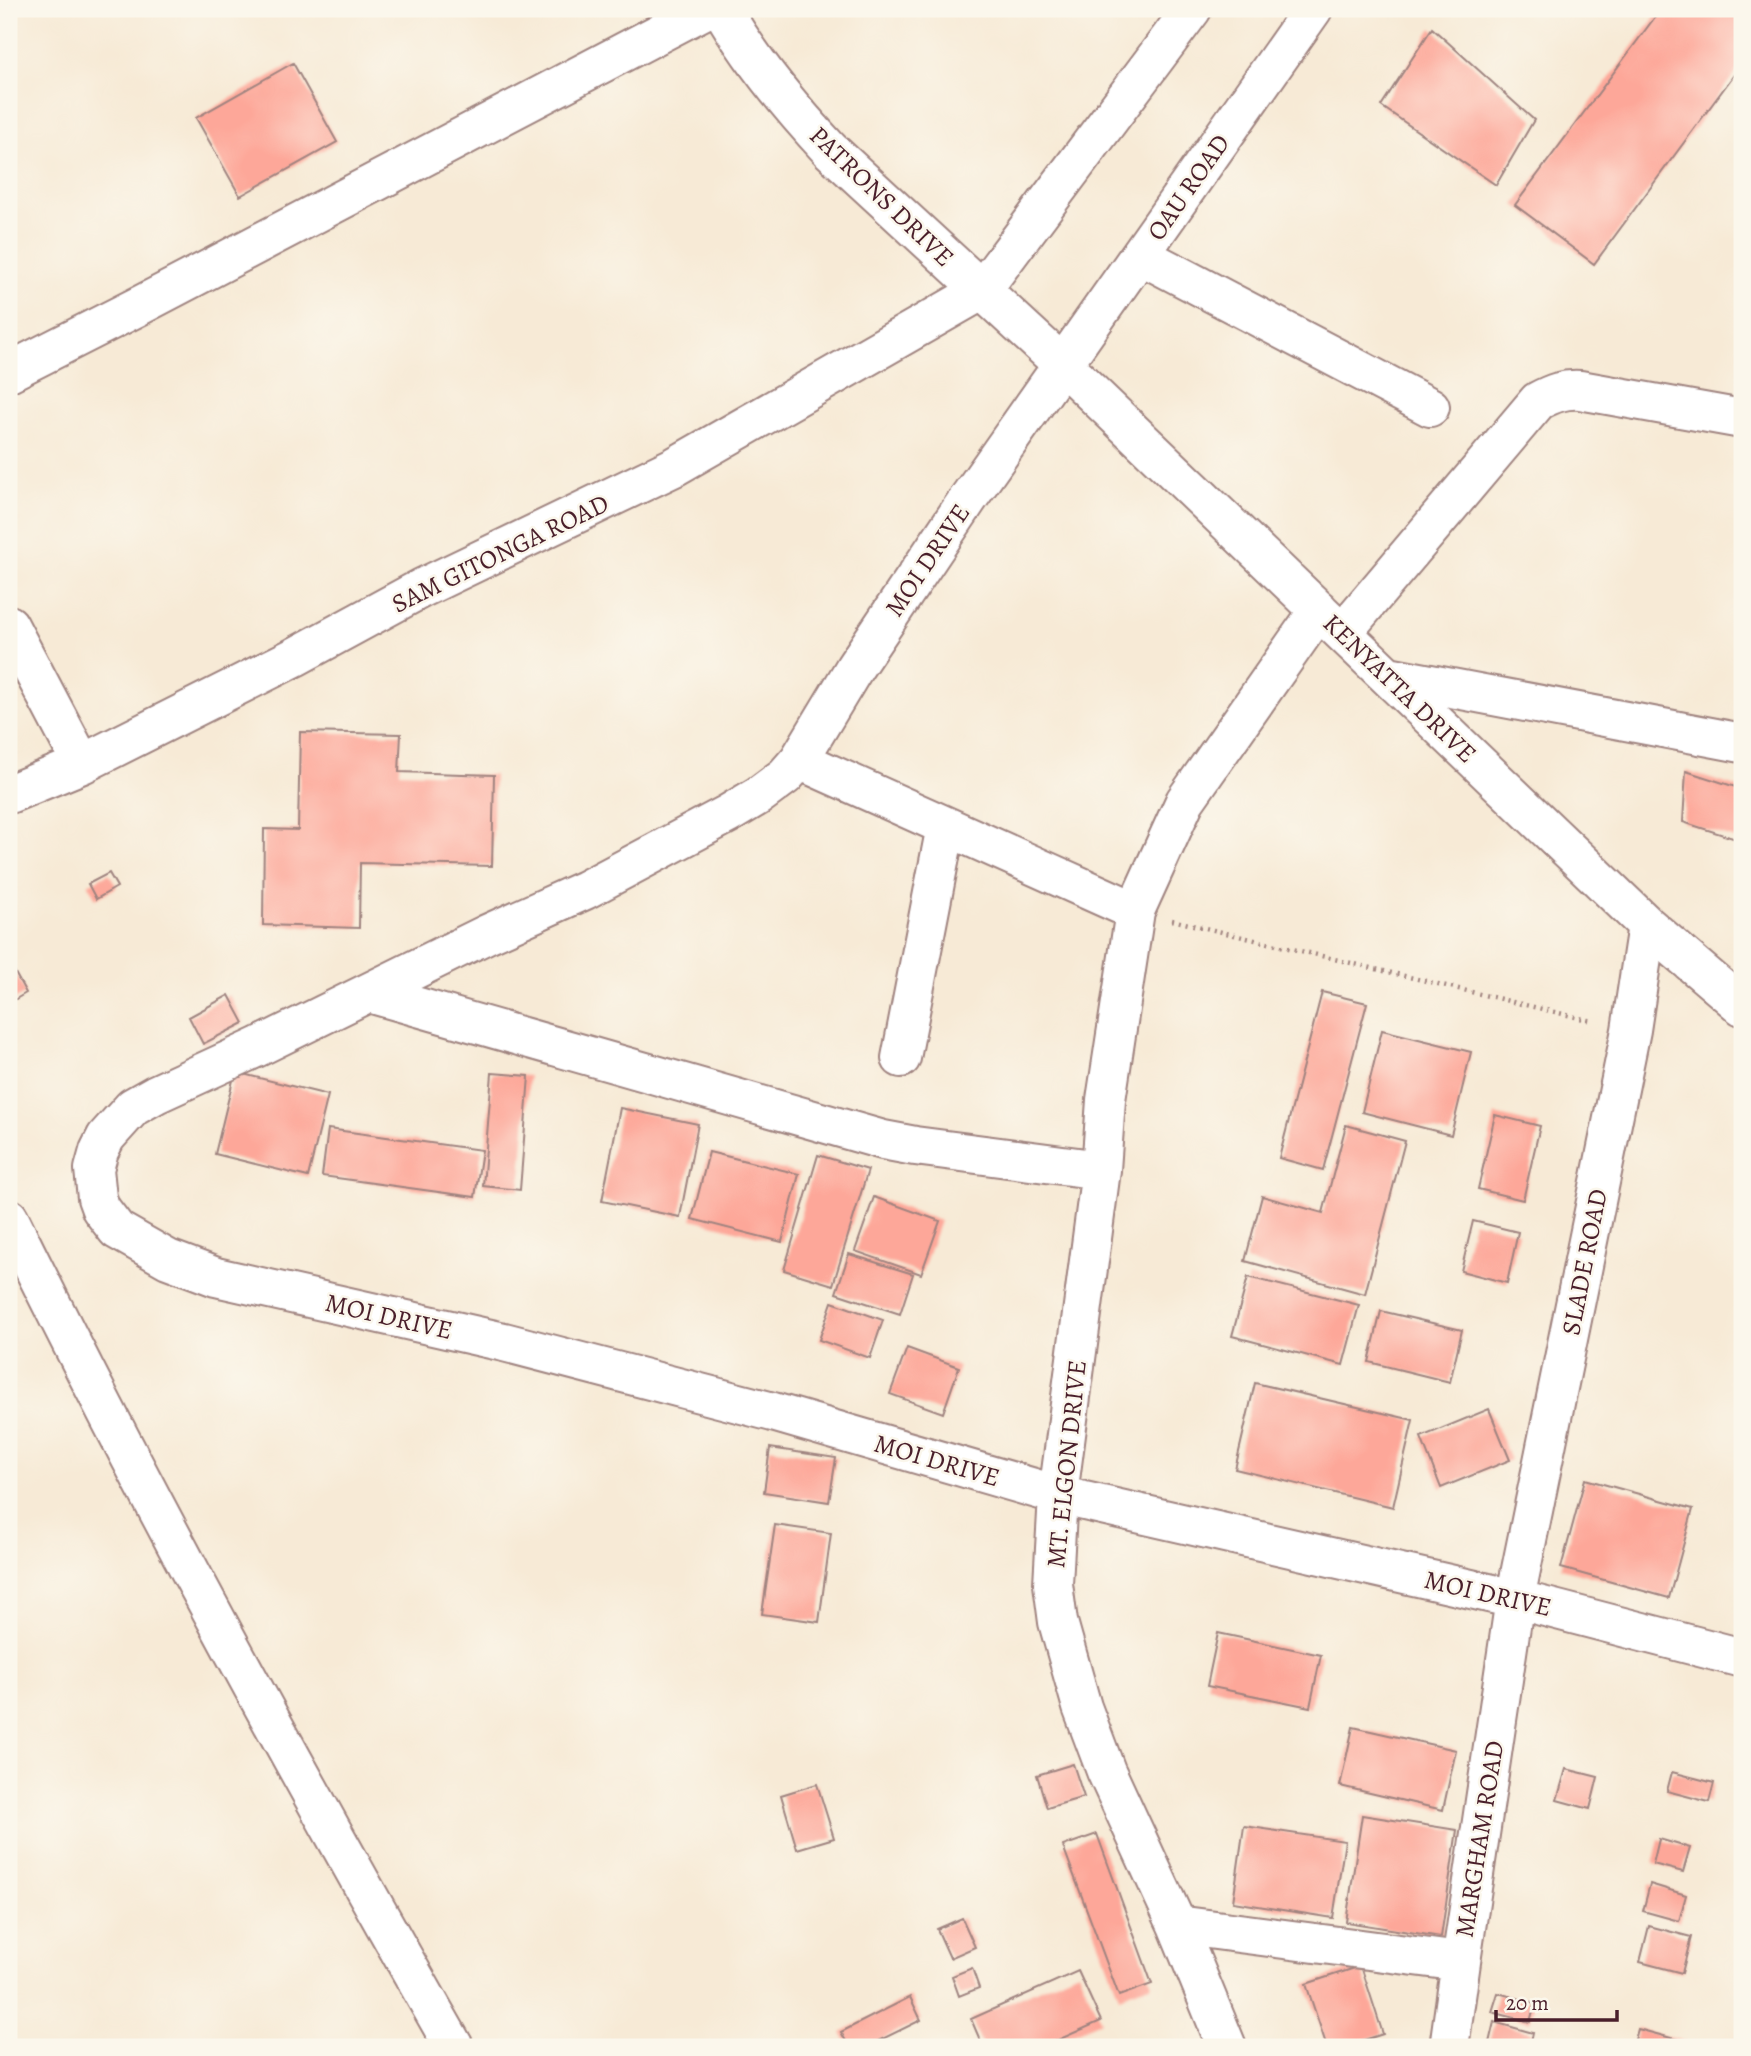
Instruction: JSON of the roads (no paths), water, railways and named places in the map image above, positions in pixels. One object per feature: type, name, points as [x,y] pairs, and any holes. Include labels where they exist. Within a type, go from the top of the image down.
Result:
[{"type":"street","points":[[9,372],[706,9]]},
{"type":"street","name":"PATRONS DRIVE","points":[[722,9],[752,55],[801,119],[830,150],[1063,365]]},
{"type":"street","points":[[981,291],[1192,9]]},
{"type":"street","name":"OAU ROAD","points":[[1063,365],[1313,9]]},
{"type":"street","points":[[1140,255],[1430,407]]},
{"type":"street","name":"SAM GITONGA ROAD","points":[[9,794],[82,764],[295,657],[422,588],[674,467],[981,291]]},
{"type":"street","name":"KENYATTA DRIVE","points":[[1063,365],[1647,925],[1742,1006]]},
{"type":"street","name":"MOI DRIVE","points":[[1063,365],[970,496],[855,667],[799,760],[785,776],[728,814],[585,890],[487,934],[133,1107],[99,1151],[94,1169],[97,1198],[107,1219],[117,1230],[138,1243],[169,1259],[216,1277],[504,1342],[773,1412],[1058,1495],[1516,1598],[1742,1658]]},
{"type":"street","name":"MT. ELGON DRIVE","points":[[1227,2047],[1177,1925],[1106,1771],[1082,1707],[1058,1622],[1053,1584],[1058,1495],[1101,1170],[1106,1100],[1135,911],[1185,801],[1331,621],[1538,401],[1561,390],[1580,390],[1742,419]]},
{"type":"street","points":[[9,625],[82,764]]},
{"type":"street","points":[[1388,676],[1742,743]]},
{"type":"street","points":[[799,760],[1135,911]]},
{"type":"street","points":[[901,1058],[946,826]]},
{"type":"street","name":"SLADE ROAD","points":[[1516,1598],[1631,1030],[1647,925]]},
{"type":"street","points":[[369,993],[883,1140],[1101,1170]]},
{"type":"street","points":[[9,1218],[89,1381],[273,1725],[454,2047]]},
{"type":"street","name":"MARGHAM ROAD","points":[[1177,1925],[1461,1962],[1516,1598]]},
{"type":"street","points":[[1449,2047],[1461,1962]]}]
